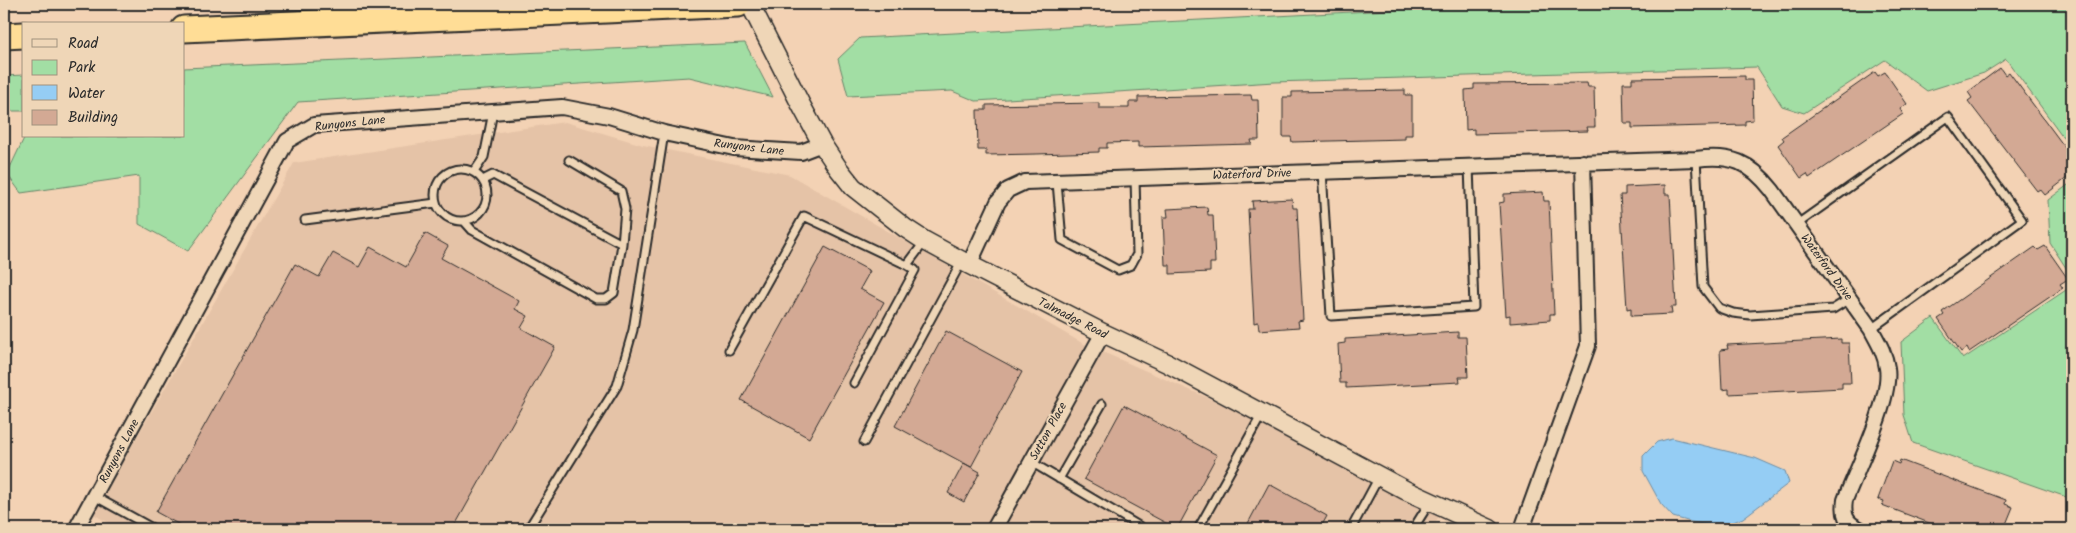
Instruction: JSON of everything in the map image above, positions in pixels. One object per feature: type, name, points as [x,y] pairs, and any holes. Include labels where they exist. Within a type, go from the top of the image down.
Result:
[{"type":"highway","points":[[185,29],[738,4]]},
{"type":"highway","points":[[4,36],[22,35]]},
{"type":"street","name":"Talmadge Road","points":[[750,4],[822,144],[853,187],[925,241],[1167,364],[1430,502],[1490,529]]},
{"type":"street","name":"Runyons Lane","points":[[76,529],[286,141],[314,125],[562,107],[609,116],[664,133],[734,148],[802,152],[822,144]]},
{"type":"street","name":"Waterford Drive","points":[[965,263],[998,202],[1008,190],[1025,182],[1716,156],[1733,160],[1753,170],[1763,179],[1871,329],[1884,353],[1888,370],[1887,387],[1880,411],[1845,500],[1844,511],[1846,520],[1852,526],[1860,529]]},
{"type":"street","points":[[1522,529],[1588,346],[1583,162]]},
{"type":"street","name":"Sutton Place","points":[[994,529],[1103,333]]},
{"type":"lane","points":[[474,172],[484,157],[493,112]]},
{"type":"lane","points":[[1796,225],[1948,117],[2022,220],[1871,329]]},
{"type":"lane","points":[[528,529],[617,386],[633,330],[664,133]]},
{"type":"lane","points":[[1696,158],[1703,287],[1719,308],[1733,313],[1750,315],[1833,310],[1849,298]]},
{"type":"lane","points":[[464,221],[476,216],[485,206],[487,193],[483,180],[474,172],[461,168],[447,172],[438,182],[435,189],[436,203],[447,217],[464,221],[472,230],[596,299],[606,299],[614,293],[622,244],[625,209],[621,191],[569,160]]},
{"type":"lane","points":[[1322,171],[1331,316],[1474,307],[1469,166]]},
{"type":"lane","points":[[483,180],[493,175],[622,244]]},
{"type":"lane","points":[[1057,182],[1062,240],[1118,270],[1131,265],[1137,254],[1135,178]]},
{"type":"lane","points":[[305,220],[436,203]]},
{"type":"lane","points":[[729,350],[804,216],[915,270],[854,383]]},
{"type":"lane","points":[[907,265],[925,241]]},
{"type":"lane","points":[[864,442],[965,263]]},
{"type":"lane","points":[[1059,479],[1102,404]]},
{"type":"lane","points":[[1198,529],[1262,414]]},
{"type":"lane","points":[[1030,462],[1144,529]]},
{"type":"lane","points":[[1351,529],[1379,476]]},
{"type":"lane","points":[[94,496],[154,529]]},
{"type":"lane","points":[[1413,529],[1430,502]]},
{"type":"shaded area","points":[[565,122],[643,145],[790,175],[1082,343],[1446,502],[1432,529],[120,529],[93,514],[294,163]]},
{"type":"green space","points":[[1503,4],[2072,4],[2072,149],[2006,59],[1984,73],[1927,91],[1885,60],[1804,113],[1782,106],[1757,67],[1274,82],[976,101],[952,91],[848,96],[838,59],[860,38]]},
{"type":"green space","points":[[745,43],[773,97],[689,77],[298,102],[188,251],[139,224],[139,176],[21,193],[7,174],[24,138],[185,138],[185,68]]},
{"type":"green space","points":[[22,75],[22,111],[4,111],[4,76]]},
{"type":"green space","points":[[2072,182],[2072,277],[2050,243],[2048,200]]},
{"type":"green space","points":[[2072,286],[2072,499],[1913,443],[1904,415],[1901,342],[1933,318],[1963,359]]},
{"type":"water","points":[[1672,438],[1755,458],[1785,471],[1789,483],[1743,518],[1721,527],[1673,517],[1661,504],[1643,471],[1643,456],[1657,442]]},
{"type":"building","points":[[2000,68],[2005,75],[2009,72],[2072,157],[2072,174],[2045,195],[2040,189],[2037,191],[1968,101],[1972,98],[1968,92]]},
{"type":"building","points":[[1875,72],[1878,76],[1885,72],[1907,104],[1900,109],[1903,114],[1809,178],[1807,174],[1801,178],[1778,145],[1784,140],[1782,137]]},
{"type":"building","points":[[1745,76],[1745,80],[1752,80],[1753,120],[1745,121],[1745,125],[1632,128],[1632,123],[1624,123],[1623,83],[1632,83],[1632,78]]},
{"type":"building","points":[[1587,83],[1588,87],[1594,87],[1595,127],[1587,127],[1588,131],[1474,134],[1474,129],[1466,130],[1465,90],[1474,89],[1474,84]]},
{"type":"building","points":[[1405,90],[1405,95],[1412,95],[1412,135],[1405,135],[1405,139],[1292,142],[1291,137],[1283,137],[1283,97],[1292,97],[1292,92]]},
{"type":"building","points":[[1251,95],[1252,100],[1258,100],[1259,140],[1251,140],[1252,144],[1138,147],[1138,142],[1107,143],[1107,148],[1099,148],[1099,152],[1036,154],[986,155],[986,150],[978,150],[977,110],[986,110],[986,105],[1099,103],[1099,108],[1129,108],[1129,102],[1138,102],[1138,97]]},
{"type":"building","points":[[1665,185],[1665,194],[1670,194],[1676,307],[1671,307],[1672,314],[1631,316],[1631,308],[1627,309],[1620,195],[1625,195],[1625,187]]},
{"type":"building","points":[[1543,192],[1544,201],[1549,201],[1554,314],[1550,314],[1550,320],[1510,323],[1510,315],[1506,316],[1499,203],[1504,202],[1504,194]]},
{"type":"building","points":[[1292,199],[1293,208],[1297,208],[1303,320],[1298,321],[1299,327],[1259,330],[1258,322],[1254,323],[1248,209],[1253,209],[1252,201]]},
{"type":"building","points":[[1207,207],[1208,215],[1213,215],[1215,263],[1210,263],[1210,272],[1170,274],[1170,265],[1165,265],[1163,217],[1168,217],[1167,209]]},
{"type":"building","points":[[425,233],[448,246],[441,258],[519,301],[515,309],[528,316],[521,328],[555,347],[453,529],[187,529],[156,512],[295,264],[319,277],[333,253],[359,267],[370,247],[406,267]]},
{"type":"building","points":[[2045,246],[2068,279],[2060,284],[2063,288],[1969,352],[1967,348],[1961,352],[1938,319],[1944,315],[1942,312],[2035,247],[2038,250]]},
{"type":"building","points":[[825,247],[870,271],[860,289],[884,302],[809,438],[741,400]]},
{"type":"building","points":[[946,331],[1022,372],[971,467],[895,426]]},
{"type":"building","points":[[1458,332],[1458,337],[1466,337],[1468,377],[1459,377],[1460,382],[1346,388],[1346,383],[1340,383],[1338,344],[1345,343],[1345,339]]},
{"type":"building","points":[[1841,339],[1841,343],[1849,343],[1851,383],[1842,383],[1842,388],[1729,394],[1729,389],[1722,390],[1720,350],[1728,349],[1727,345]]},
{"type":"building","points":[[1124,405],[1217,455],[1177,529],[1084,479]]},
{"type":"building","points":[[1900,460],[2006,500],[2005,504],[2013,507],[2004,529],[1945,529],[1882,505],[1884,501],[1878,499],[1892,461],[1899,464]]},
{"type":"building","points":[[964,463],[980,472],[964,502],[948,493]]},
{"type":"building","points":[[1269,484],[1327,516],[1320,529],[1245,529]]}]
